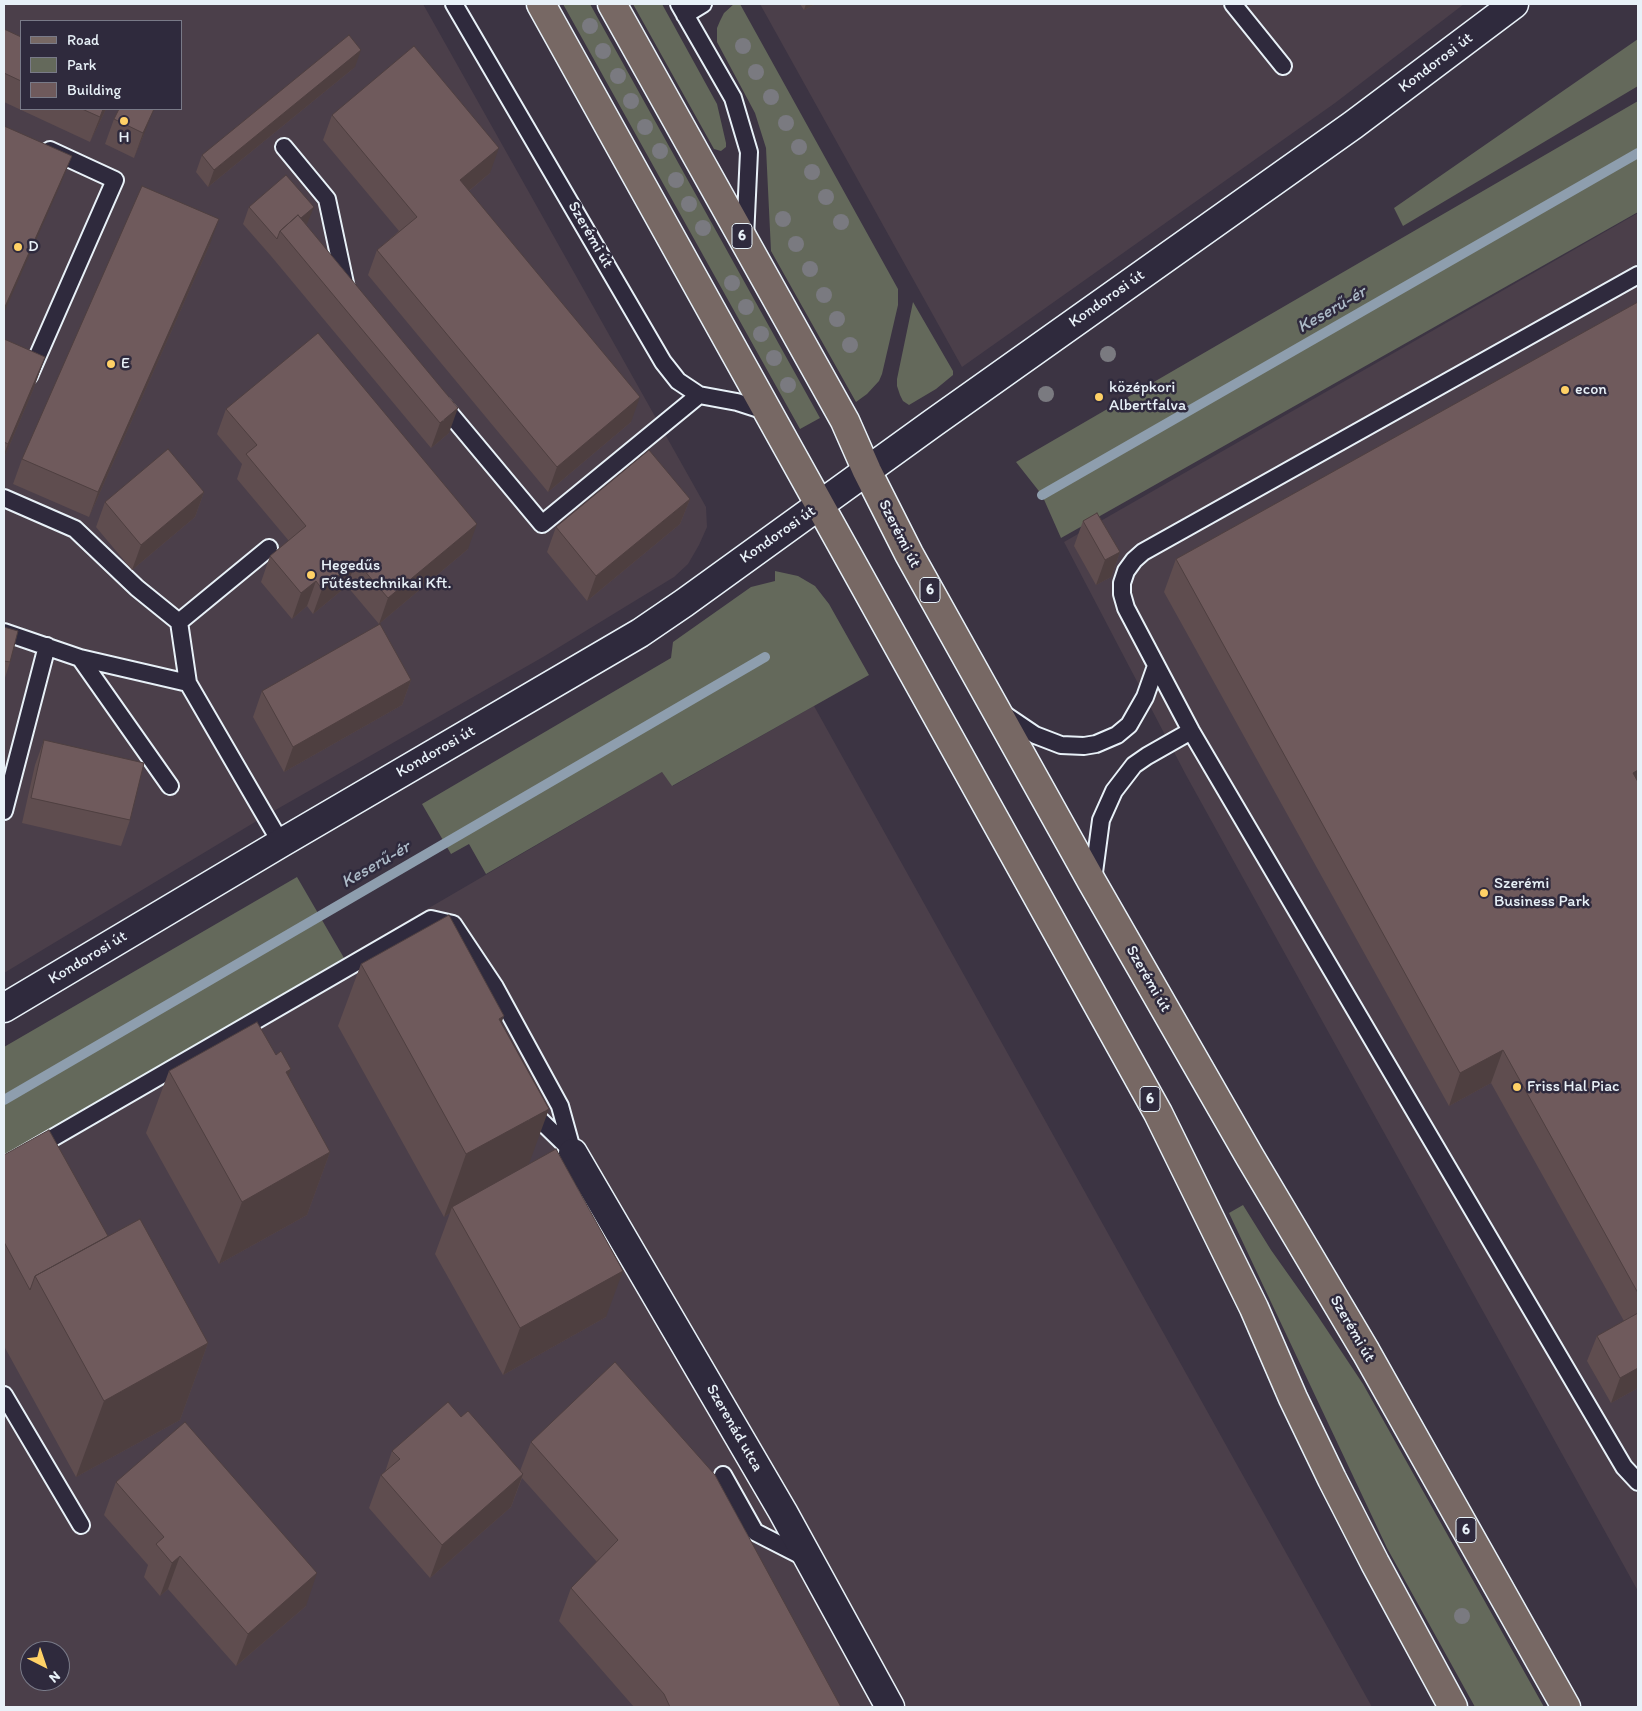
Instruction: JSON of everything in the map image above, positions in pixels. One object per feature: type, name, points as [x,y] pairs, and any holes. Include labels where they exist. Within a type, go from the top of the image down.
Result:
[{"type":"main road","name":"6","points":[[541,4],[1158,1113],[1254,1308],[1293,1398],[1332,1479],[1453,1707]]},
{"type":"main road","name":"Szerémi út","points":[[612,4],[845,421],[867,471],[909,554],[1092,882],[1250,1157],[1366,1352],[1566,1707]]},
{"type":"street","name":"Kondorosi út","points":[[4,1008],[640,633],[1352,125],[1514,4]]},
{"type":"street","name":"Szerenád utca","points":[[573,1153],[810,1560],[890,1707]]},
{"type":"lane","name":"Szerémi út","points":[[454,4],[663,362],[678,381],[699,395],[737,402],[768,412]]},
{"type":"lane","points":[[703,4],[682,9],[733,98],[748,152],[745,242]]},
{"type":"lane","points":[[1232,4],[1284,66]]},
{"type":"lane","points":[[4,364],[29,376],[115,180],[38,145]]},
{"type":"lane","points":[[284,147],[327,199],[346,288],[358,304]]},
{"type":"lane","points":[[1638,274],[1143,552],[1126,571],[1122,583],[1122,594],[1126,608],[1192,731],[1624,1467],[1638,1482]]},
{"type":"lane","points":[[434,395],[542,524],[699,395]]},
{"type":"lane","points":[[4,498],[75,529],[137,588],[179,622],[188,684],[281,843]]},
{"type":"lane","points":[[179,622],[269,548]]},
{"type":"lane","points":[[4,632],[80,658],[188,684]]},
{"type":"lane","points":[[4,811],[47,646]]},
{"type":"lane","points":[[80,658],[170,786]]},
{"type":"lane","points":[[995,708],[1035,736],[1061,745],[1084,746],[1096,744],[1117,734],[1129,725],[1145,697],[1156,666]]},
{"type":"lane","points":[[1092,882],[1101,820],[1114,791],[1134,765],[1192,731]]},
{"type":"lane","points":[[4,1166],[431,919],[454,924],[495,987],[560,1106],[573,1153]]},
{"type":"lane","points":[[525,1094],[539,1119],[573,1153]]},
{"type":"lane","points":[[4,1395],[81,1525]]},
{"type":"lane","points":[[723,1475],[755,1532],[810,1560]]},
{"type":"shaded area","points":[[4,4],[423,4],[706,507],[707,527],[699,545],[688,564],[674,577],[543,657],[265,816],[4,973]]},
{"type":"shaded area","points":[[760,4],[1464,4],[1335,103],[962,367]]},
{"type":"shaded area","name":"Szerémi Business Park","points":[[1638,213],[1638,1591],[1186,775],[1064,542]]},
{"type":"shaded area","points":[[814,706],[1372,1707],[4,1707],[4,1156],[662,772],[673,786]]},
{"type":"green space","points":[[563,4],[590,4],[820,418],[800,429]]},
{"type":"green space","points":[[633,4],[662,4],[717,104],[726,143],[726,147],[721,151],[714,149]]},
{"type":"green space","points":[[734,4],[740,4],[898,289],[898,305],[882,374],[879,381],[867,394],[856,402],[771,251],[766,148],[755,113],[717,42],[717,28],[720,21],[724,13]]},
{"type":"green space","points":[[1638,39],[1638,86],[1403,226],[1394,208]]},
{"type":"green space","points":[[1638,101],[1638,212],[1061,538],[1042,495],[1016,462]]},
{"type":"green space","points":[[913,302],[953,371],[953,375],[936,389],[909,405],[903,401],[900,395],[897,379]]},
{"type":"green space","points":[[775,571],[798,576],[815,586],[829,604],[869,675],[672,786],[662,772],[486,874],[469,844],[451,854],[422,804],[671,658],[673,642],[751,587],[775,581]]},
{"type":"green space","points":[[297,877],[344,958],[4,1156],[4,1047]]},
{"type":"green space","points":[[1243,1205],[1271,1250],[1363,1384],[1544,1707],[1475,1707],[1387,1548],[1229,1213]]},
{"type":"building","points":[[4,29],[20,37],[20,81],[4,73]]},
{"type":"building","points":[[349,35],[361,50],[214,170],[202,155]]},
{"type":"building","points":[[414,46],[499,148],[460,180],[640,397],[557,467],[377,250],[417,217],[332,115]]},
{"type":"building","points":[[84,110],[103,110],[100,117]]},
{"type":"building","points":[[118,110],[154,110],[143,133],[114,119]]},
{"type":"building","name":"D","points":[[4,126],[72,156],[4,309]]},
{"type":"building","points":[[286,175],[314,207],[301,218],[298,215],[280,231],[277,239],[249,207]]},
{"type":"building","name":"E","points":[[142,186],[219,219],[98,492],[22,459]]},
{"type":"building","points":[[298,215],[458,408],[440,423],[280,231]]},
{"type":"building","name":"Szerémi Business Park","points":[[1638,302],[1638,770],[1633,773],[1638,782],[1638,1293],[1503,1050],[1460,1073],[1176,559]]},
{"type":"building","points":[[318,333],[477,524],[388,598],[356,561],[322,589],[316,581],[301,593],[270,556],[306,526],[246,454],[257,445],[226,409]]},
{"type":"building","points":[[4,339],[45,357],[8,444],[4,442]]},
{"type":"building","points":[[168,449],[204,492],[141,545],[105,502]]},
{"type":"building","points":[[649,450],[690,499],[596,576],[556,527]]},
{"type":"building","points":[[1097,513],[1120,552],[1105,560],[1083,521]]},
{"type":"building","points":[[380,624],[411,680],[293,747],[262,691]]},
{"type":"building","points":[[4,627],[18,631],[10,662],[4,661]]},
{"type":"building","points":[[44,740],[144,763],[130,820],[31,798]]},
{"type":"building","points":[[449,915],[504,1016],[499,1019],[549,1109],[466,1154],[361,964]]},
{"type":"building","points":[[257,1022],[276,1055],[281,1051],[291,1069],[286,1072],[330,1152],[242,1202],[169,1071]]},
{"type":"building","points":[[49,1130],[108,1236],[35,1276],[30,1290],[4,1242],[4,1155]]},
{"type":"building","points":[[556,1149],[623,1271],[520,1328],[452,1207]]},
{"type":"building","points":[[140,1219],[208,1343],[104,1401],[35,1276]]},
{"type":"building","points":[[1638,1313],[1638,1368],[1620,1378],[1597,1336]]},
{"type":"building","points":[[615,1362],[715,1475],[841,1707],[670,1707],[664,1694],[571,1588],[618,1540],[531,1442]]},
{"type":"building","points":[[448,1402],[461,1417],[468,1411],[523,1474],[442,1545],[381,1475],[400,1459],[392,1451]]},
{"type":"building","points":[[185,1422],[317,1573],[248,1634],[180,1556],[172,1563],[156,1544],[164,1537],[116,1482]]},
{"type":"waterway","name":"Keserű-ér","points":[[1042,495],[1638,153]]},
{"type":"waterway","name":"Keserű-ér","points":[[4,1100],[765,657]]},
{"type":"place","name":"H","points":[[124,121]]},
{"type":"place","name":"D","points":[[18,247]]},
{"type":"place","name":"E","points":[[111,364]]},
{"type":"place","name":"econ","points":[[1565,390]]},
{"type":"place","name":"középkori Albertfalva","points":[[1099,397]]},
{"type":"place","name":"Hegedűs Fűtéstechnikai Kft.","points":[[311,575]]},
{"type":"place","name":"Szerémi Business Park","points":[[1484,893]]},
{"type":"place","name":"Friss Hal Piac","points":[[1517,1087]]}]
